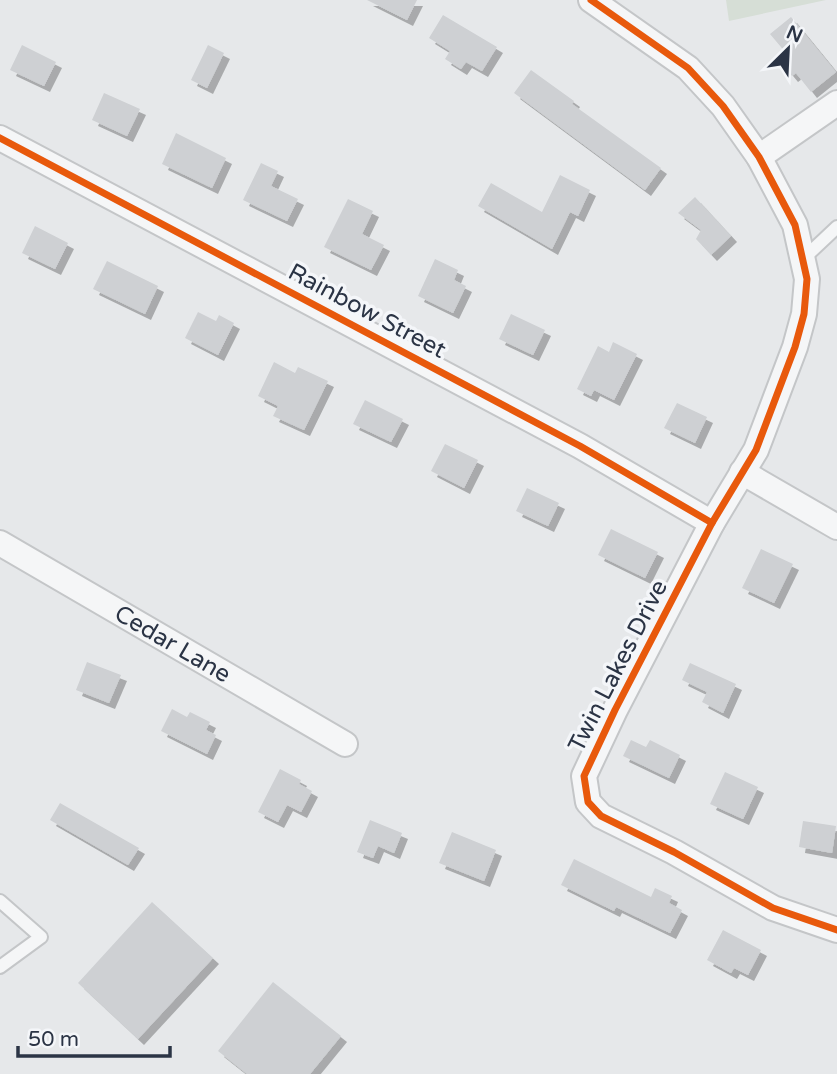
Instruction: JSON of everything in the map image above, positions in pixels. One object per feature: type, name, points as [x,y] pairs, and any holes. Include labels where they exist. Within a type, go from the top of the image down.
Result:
[{"type":"street","name":"Twin Lakes Drive","points":[[592,0],[688,68],[723,106],[759,157],[795,225],[807,279],[795,346],[755,450],[712,523],[615,709],[584,776],[588,802],[601,816],[674,852],[773,908],[837,930]]},
{"type":"street","points":[[759,157],[837,103]]},
{"type":"street","name":"Rainbow Street","points":[[0,138],[580,446],[712,523]]},
{"type":"street","points":[[742,472],[837,527]]},
{"type":"street","name":"Cedar Lane","points":[[0,543],[345,744]]},
{"type":"lane","points":[[802,259],[837,227]]},
{"type":"lane","points":[[0,901],[41,937],[0,967]]},
{"type":"shaded area","points":[[726,0],[826,0],[729,21]]},
{"type":"building","points":[[367,0],[417,0],[407,20]]},
{"type":"building","points":[[443,15],[497,47],[482,71],[466,62],[461,69],[445,59],[450,51],[429,38]]},
{"type":"building","points":[[791,17],[836,72],[811,92],[796,73],[792,76],[778,59],[786,53],[770,34]]},
{"type":"building","points":[[22,45],[56,62],[44,86],[10,70]]},
{"type":"building","points":[[208,45],[224,53],[207,88],[191,80]]},
{"type":"building","points":[[531,70],[574,101],[572,104],[661,168],[645,190],[514,93]]},
{"type":"building","points":[[104,93],[140,109],[127,136],[92,120]]},
{"type":"building","points":[[176,133],[226,158],[212,188],[162,164]]},
{"type":"building","points":[[261,163],[278,171],[271,186],[298,199],[287,221],[243,200]]},
{"type":"building","points":[[560,175],[590,190],[578,216],[570,212],[552,249],[478,206],[491,183],[542,212]]},
{"type":"building","points":[[695,197],[731,236],[711,255],[696,239],[701,230],[678,213]]},
{"type":"building","points":[[348,199],[373,211],[362,234],[384,245],[371,270],[324,247]]},
{"type":"building","points":[[35,226],[68,243],[55,269],[22,253]]},
{"type":"building","points":[[435,259],[458,270],[454,280],[466,286],[453,313],[418,296]]},
{"type":"building","points":[[107,261],[158,286],[145,314],[93,289]]},
{"type":"building","points":[[198,312],[216,321],[219,315],[234,323],[218,355],[185,338]]},
{"type":"building","points":[[511,314],[545,330],[533,355],[499,339]]},
{"type":"building","points":[[613,342],[637,354],[614,400],[594,390],[591,396],[577,389],[598,346],[609,352]]},
{"type":"building","points":[[274,362],[295,373],[298,367],[328,381],[304,430],[273,416],[278,406],[258,396]]},
{"type":"building","points":[[365,400],[403,419],[391,442],[353,424]]},
{"type":"building","points":[[677,403],[707,417],[695,443],[664,428]]},
{"type":"building","points":[[445,444],[478,460],[464,488],[431,471]]},
{"type":"building","points":[[527,488],[559,503],[548,526],[516,511]]},
{"type":"building","points":[[611,529],[658,552],[645,578],[598,555]]},
{"type":"building","points":[[761,549],[793,564],[774,603],[742,588]]},
{"type":"building","points":[[87,662],[121,675],[109,703],[76,690]]},
{"type":"building","points":[[690,663],[736,684],[723,713],[702,702],[707,692],[682,680]]},
{"type":"building","points":[[172,709],[187,717],[190,712],[210,722],[206,730],[216,735],[207,754],[161,731]]},
{"type":"building","points":[[631,740],[646,747],[650,740],[680,755],[669,778],[623,756]]},
{"type":"building","points":[[280,769],[301,780],[299,784],[312,791],[301,812],[287,805],[278,822],[258,812]]},
{"type":"building","points":[[725,772],[758,787],[743,819],[710,804]]},
{"type":"building","points":[[60,803],[139,848],[128,865],[50,820]]},
{"type":"building","points":[[370,820],[402,833],[394,853],[378,846],[373,858],[357,852]]},
{"type":"building","points":[[803,821],[836,826],[832,853],[799,847]]},
{"type":"building","points":[[452,832],[496,850],[484,881],[439,863]]},
{"type":"building","points":[[574,859],[651,897],[655,888],[672,896],[669,903],[682,910],[670,933],[616,907],[614,911],[561,885]]},
{"type":"building","points":[[152,902],[213,958],[138,1039],[78,983]]},
{"type":"building","points":[[723,930],[761,950],[748,975],[734,968],[731,973],[707,960]]},
{"type":"building","points":[[273,982],[341,1036],[310,1074],[247,1074],[218,1051]]},
{"type":"cycle path","points":[[591,0],[688,68],[723,106],[759,157],[795,225],[807,279],[804,314],[795,347],[756,450],[712,523],[615,710],[584,776],[588,802],[601,816],[674,852],[773,908],[837,930]]},
{"type":"cycle path","points":[[0,138],[580,446],[712,523]]}]
